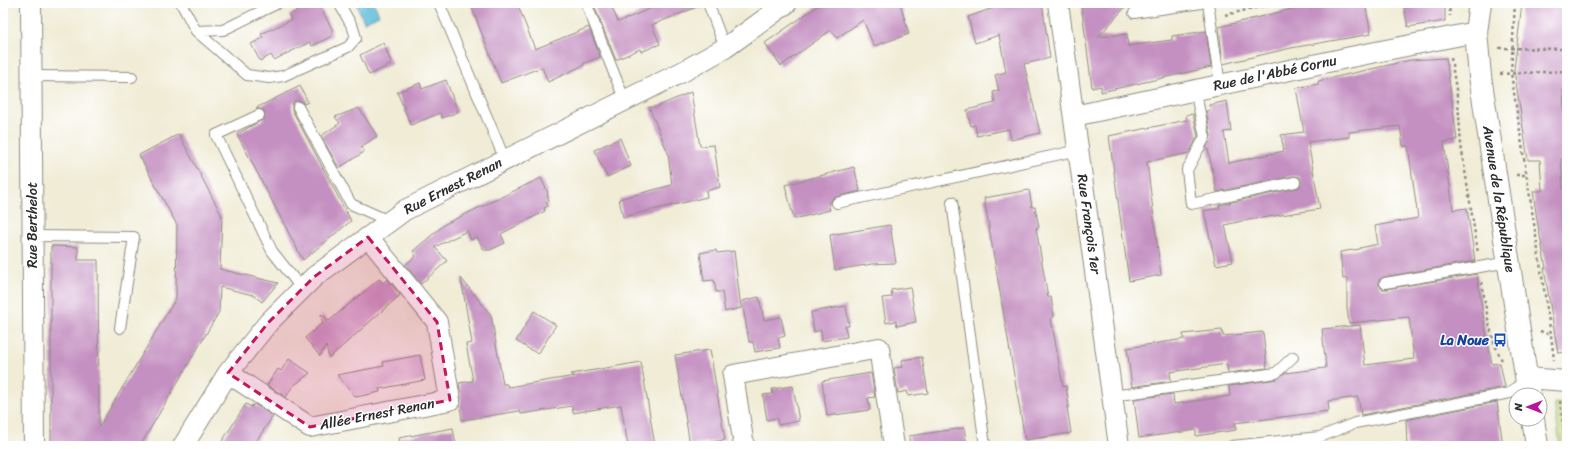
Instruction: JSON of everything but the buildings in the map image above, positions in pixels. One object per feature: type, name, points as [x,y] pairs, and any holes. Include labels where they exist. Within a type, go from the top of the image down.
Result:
[{"type":"main road","name":"Avenue de la République","points":[[1480,3],[1476,40],[1480,76],[1528,387]]},
{"type":"main road","points":[[1534,427],[1537,446]]},
{"type":"street","name":"Rue Berthelot","points":[[32,3],[31,76],[34,446]]},
{"type":"street","name":"Rue Ernest Renan","points":[[183,446],[228,373],[268,323],[314,277],[389,221],[405,210],[677,75],[725,48],[787,3]]},
{"type":"street","name":"Rue François 1er","points":[[1058,3],[1119,446]]},
{"type":"street","name":"Rue de l'Abbé Cornu","points":[[1074,116],[1447,37],[1476,40]]},
{"type":"street","name":"Allée Ernest Renan","points":[[228,373],[310,427],[450,400],[437,322],[368,237]]},
{"type":"street","points":[[744,446],[733,375],[879,348],[894,446]]},
{"type":"street","points":[[1528,387],[1567,381]]},
{"type":"lane","points":[[181,3],[196,31],[247,75],[269,78],[283,76],[348,47],[356,38],[339,3]]},
{"type":"lane","points":[[196,31],[223,30],[278,3]]},
{"type":"lane","points":[[439,3],[505,160]]},
{"type":"lane","points":[[586,3],[625,101]]},
{"type":"lane","points":[[708,3],[725,48]]},
{"type":"lane","points":[[1134,13],[1200,3]]},
{"type":"lane","points":[[1208,3],[1220,85]]},
{"type":"lane","points":[[31,76],[132,77]]},
{"type":"lane","points":[[1195,90],[1206,137],[1187,170],[1191,204],[1295,182]]},
{"type":"lane","points":[[298,107],[350,204],[389,221]]},
{"type":"lane","points":[[258,115],[216,135],[272,251],[302,289]]},
{"type":"lane","points":[[837,203],[1079,150]]},
{"type":"lane","points":[[952,202],[985,446]]},
{"type":"lane","points":[[32,236],[134,237],[120,328]]},
{"type":"lane","points":[[1385,283],[1509,262]]},
{"type":"lane","points":[[1112,396],[1276,373],[1294,357]]},
{"type":"lane","points":[[1232,446],[1320,437],[1355,423],[1508,393]]},
{"type":"path","points":[[1210,17],[1277,3]]},
{"type":"path","points":[[1449,3],[1450,22],[1446,29],[1448,52],[1452,62],[1458,102],[1461,145],[1486,307],[1496,351],[1503,362]]},
{"type":"path","points":[[1515,3],[1511,73],[1551,335]]},
{"type":"path","points":[[1476,40],[1512,48],[1567,49]]},
{"type":"path","points":[[1480,76],[1511,73],[1567,71]]},
{"type":"highlighted area","points":[[368,237],[437,322],[450,400],[310,427],[228,373],[268,323],[314,277]]},
{"type":"green space","points":[[1554,403],[1567,404],[1567,446],[1560,446]]},
{"type":"water","points":[[356,3],[374,3],[379,15],[364,22]]},
{"type":"place","name":"La Noue","points":[[1500,340]]}]
